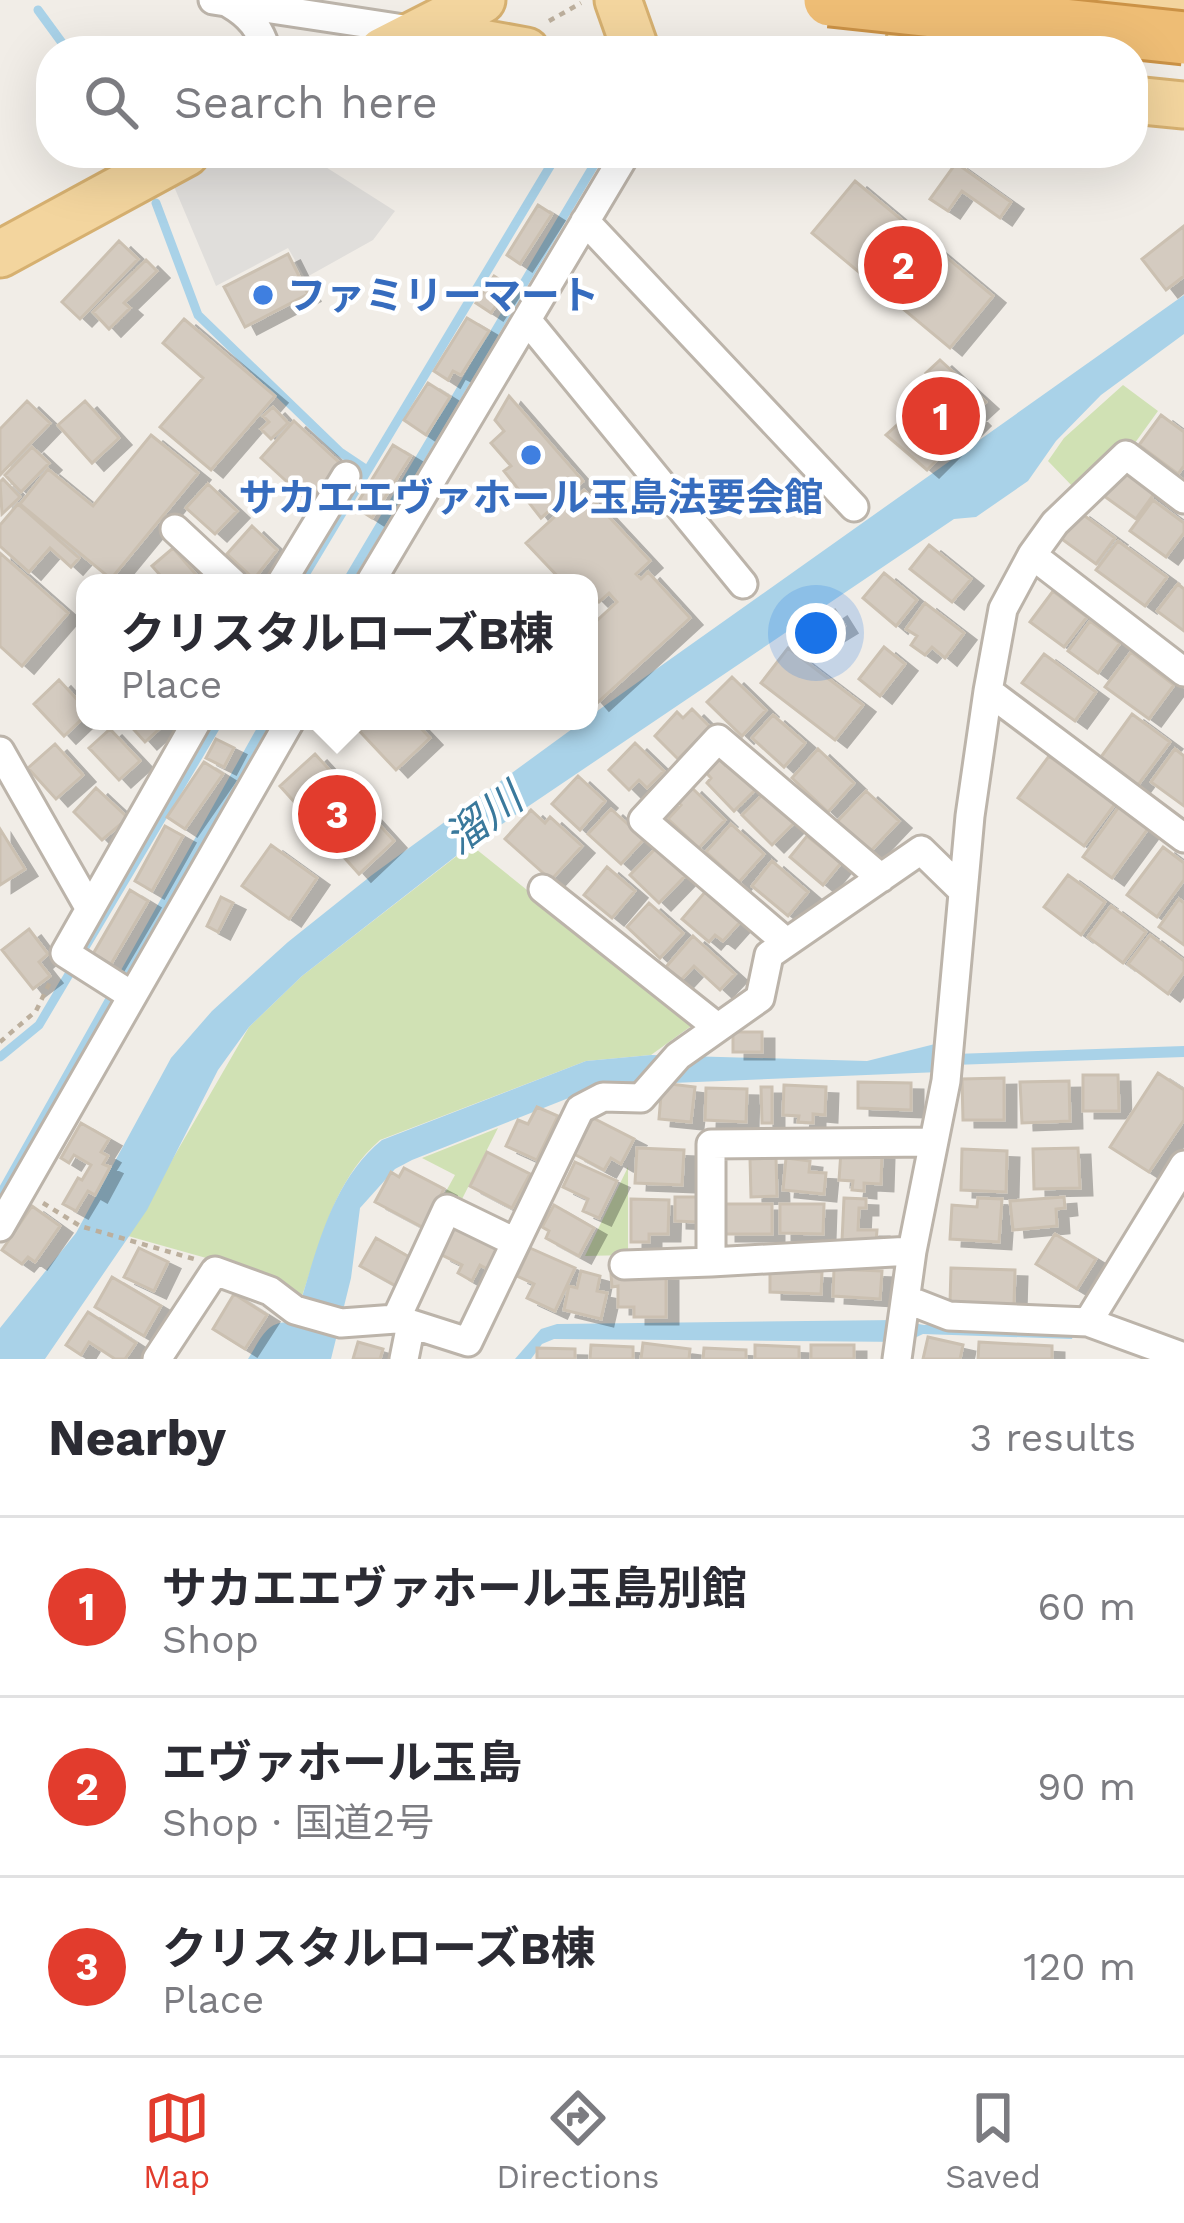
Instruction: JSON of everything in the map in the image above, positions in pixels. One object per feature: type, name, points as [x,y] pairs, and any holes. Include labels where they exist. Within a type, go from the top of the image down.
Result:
[{"type":"highway","points":[[830,0],[1184,38]]},
{"type":"main road","points":[[413,36],[482,0]]},
{"type":"main road","points":[[618,0],[631,36]]},
{"type":"main road","points":[[911,36],[915,0]]},
{"type":"main road","points":[[1087,0],[1184,9]]},
{"type":"main road","points":[[1148,101],[1184,105]]},
{"type":"main road","points":[[0,254],[158,168]]},
{"type":"street","points":[[220,1],[375,36]]},
{"type":"street","points":[[220,1],[247,14],[258,36]]},
{"type":"street","points":[[375,574],[617,168]]},
{"type":"street","points":[[585,221],[854,507]]},
{"type":"street","points":[[526,320],[743,584]]},
{"type":"street","points":[[897,1359],[912,1251],[946,1081],[963,891],[1003,609],[1055,523],[1126,455],[1184,499]]},
{"type":"street","points":[[286,574],[346,476]]},
{"type":"street","points":[[175,529],[223,574]]},
{"type":"street","points":[[1032,555],[1184,672]]},
{"type":"street","points":[[988,691],[1184,838]]},
{"type":"street","points":[[86,915],[191,730]]},
{"type":"street","points":[[0,1227],[22,1191],[97,973],[283,730]]},
{"type":"street","points":[[786,942],[643,820],[718,739],[881,878]]},
{"type":"street","points":[[0,751],[86,915],[97,973]]},
{"type":"street","points":[[157,1359],[215,1271],[270,1291],[295,1310],[341,1322],[403,1321],[468,1342],[580,1109],[603,1097],[641,1098],[678,1055],[760,998],[769,955],[921,850],[963,891]]},
{"type":"street","points":[[543,889],[716,1027]]},
{"type":"street","points":[[711,1262],[711,1144],[933,1142]]},
{"type":"street","points":[[1088,1322],[1184,1165]]},
{"type":"street","points":[[404,1359],[403,1321],[447,1209],[515,1241]]},
{"type":"street","points":[[624,1265],[912,1251]]},
{"type":"street","points":[[908,1300],[949,1316],[1088,1322],[1184,1357]]},
{"type":"street","points":[[1108,1359],[1126,1336]]},
{"type":"path","points":[[536,36],[584,1]]},
{"type":"path","points":[[0,1042],[36,1011],[97,973]]},
{"type":"path","points":[[22,1191],[80,1226],[185,1254],[215,1271]]},
{"type":"green space","points":[[1123,385],[1158,411],[1132,447],[1124,440],[1075,489],[1048,461],[1064,438]]},
{"type":"green space","points":[[471,845],[694,1024],[651,1055],[586,1061],[380,1140],[340,1193],[301,1299],[281,1279],[128,1236],[249,1027],[302,976]]},
{"type":"green space","points":[[498,1128],[460,1203],[444,1195],[455,1175],[422,1158]]},
{"type":"green space","points":[[628,1167],[628,1255],[585,1256]]},
{"type":"shaded area","points":[[204,168],[327,168],[395,211],[373,240],[305,278],[288,248],[216,286],[173,184]]},
{"type":"water","name":"溜川","points":[[1184,295],[1184,334],[1101,395],[1056,441],[1028,481],[976,517],[954,519],[465,849],[302,976],[249,1027],[218,1070],[147,1210],[45,1359],[0,1359],[0,1328],[76,1233],[171,1058],[212,1011],[372,875],[571,730],[598,730],[598,710]]},
{"type":"water","points":[[943,1042],[955,1054],[1184,1046],[1184,1057],[599,1086],[395,1169],[360,1208],[351,1278],[331,1359],[248,1359],[271,1327],[294,1323],[336,1200],[348,1178],[382,1140],[586,1061],[651,1055],[867,1061]]},
{"type":"water","points":[[897,1320],[924,1325],[1065,1326],[1074,1332],[1072,1339],[923,1334],[906,1342],[554,1339],[542,1344],[531,1359],[515,1359],[541,1329],[557,1324]]},
{"type":"building","points":[[952,168],[963,168],[1011,202],[1000,218],[962,191],[948,211],[930,199]]},
{"type":"building","points":[[855,181],[993,296],[950,348],[812,233]]},
{"type":"building","points":[[538,205],[552,214],[520,264],[507,255]]},
{"type":"building","points":[[1184,226],[1184,276],[1166,290],[1142,259]]},
{"type":"building","points":[[119,241],[138,259],[80,319],[62,302]]},
{"type":"building","points":[[288,254],[308,294],[245,327],[224,287]]},
{"type":"building","points":[[146,260],[157,271],[124,303],[130,308],[109,329],[93,312]]},
{"type":"building","points":[[494,276],[509,286],[491,313],[476,303]]},
{"type":"building","points":[[467,318],[489,331],[461,375],[453,371],[448,380],[434,371]]},
{"type":"building","points":[[184,319],[275,396],[211,470],[160,427],[203,378],[163,343]]},
{"type":"building","points":[[940,360],[986,402],[973,414],[978,419],[927,470],[886,435],[919,405],[918,397],[934,381],[926,373]]},
{"type":"building","points":[[428,383],[450,397],[426,435],[404,420]]},
{"type":"building","name":"サカエエヴァホール玉島法要会館","points":[[509,396],[583,481],[541,518],[504,471],[511,466],[491,443],[504,431],[495,420]]},
{"type":"building","points":[[27,401],[50,423],[0,475],[0,429]]},
{"type":"building","points":[[85,401],[119,438],[92,463],[58,425]]},
{"type":"building","points":[[273,407],[288,423],[271,439],[261,429],[269,422],[263,416]]},
{"type":"building","points":[[1161,415],[1184,432],[1184,466],[1178,474],[1139,445]]},
{"type":"building","points":[[294,421],[344,467],[308,501],[261,458]]},
{"type":"building","points":[[151,435],[198,473],[115,574],[105,574],[20,504],[48,469],[93,506]]},
{"type":"building","points":[[393,445],[411,456],[372,518],[355,507]]},
{"type":"building","points":[[32,447],[49,463],[21,492],[5,475]]},
{"type":"building","points":[[1123,471],[1154,494],[1136,519],[1104,496]]},
{"type":"building","points":[[3,479],[20,497],[2,514],[0,482]]},
{"type":"building","points":[[208,484],[237,511],[215,534],[186,508]]},
{"type":"building","points":[[584,490],[650,561],[636,574],[641,579],[648,572],[690,618],[598,702],[598,620],[617,602],[609,593],[598,601],[598,574],[555,574],[526,543]]},
{"type":"building","points":[[1153,500],[1184,523],[1184,533],[1166,557],[1130,531]]},
{"type":"building","points":[[18,504],[79,558],[71,567],[50,548],[29,572],[0,546],[0,525]]},
{"type":"building","points":[[1078,511],[1115,538],[1096,564],[1059,537]]},
{"type":"building","points":[[252,526],[277,550],[258,574],[249,574],[227,554]]},
{"type":"building","points":[[1118,541],[1167,577],[1145,606],[1096,570]]},
{"type":"building","points":[[929,545],[971,579],[952,602],[910,569]]},
{"type":"building","points":[[173,548],[196,574],[159,574],[152,566]]},
{"type":"building","points":[[0,553],[68,613],[22,666],[0,646]]},
{"type":"building","points":[[884,573],[917,600],[896,626],[863,598]]},
{"type":"building","points":[[1178,584],[1184,589],[1184,631],[1157,611]]},
{"type":"building","points":[[1053,591],[1087,617],[1064,647],[1030,622]]},
{"type":"building","points":[[925,603],[964,633],[945,658],[932,647],[925,655],[911,645],[917,636],[906,629]]},
{"type":"building","points":[[835,610],[845,626],[819,642],[810,627]]},
{"type":"building","points":[[1090,621],[1120,643],[1098,673],[1068,651]]},
{"type":"building","points":[[884,647],[905,664],[880,696],[859,679]]},
{"type":"building","points":[[788,648],[863,705],[835,740],[761,683]]},
{"type":"building","points":[[1131,652],[1174,685],[1149,719],[1105,687]]},
{"type":"building","points":[[1044,654],[1096,692],[1075,721],[1022,683]]},
{"type":"building","points":[[732,677],[766,710],[742,736],[707,702]]},
{"type":"building","points":[[59,680],[76,698],[76,725],[64,736],[34,704]]},
{"type":"building","points":[[692,709],[710,727],[678,759],[655,736],[677,712],[683,718]]},
{"type":"building","points":[[1132,714],[1170,742],[1138,785],[1101,757]]},
{"type":"building","points":[[773,715],[805,743],[784,767],[752,738]]},
{"type":"building","points":[[111,730],[140,761],[119,780],[89,748]]},
{"type":"building","points":[[134,730],[158,730],[145,742]]},
{"type":"building","points":[[358,730],[422,730],[430,738],[396,770]]},
{"type":"building","points":[[216,739],[234,748],[224,767],[206,758]]},
{"type":"building","points":[[635,743],[664,771],[647,788],[639,780],[629,790],[609,770]]},
{"type":"building","points":[[55,744],[83,775],[56,799],[28,768]]},
{"type":"building","points":[[818,749],[854,783],[828,812],[792,778]]},
{"type":"building","points":[[1175,749],[1184,756],[1184,806],[1151,782]]},
{"type":"building","points":[[315,754],[394,841],[359,874],[280,786]]},
{"type":"building","points":[[717,756],[725,765],[729,761],[756,789],[734,811],[707,783],[711,778],[703,769]]},
{"type":"building","points":[[1049,756],[1115,804],[1084,846],[1018,798]]},
{"type":"building","points":[[204,762],[223,774],[185,829],[167,817]]},
{"type":"building","points":[[578,776],[605,801],[580,830],[552,804]]},
{"type":"building","points":[[690,786],[725,820],[699,848],[668,819]]},
{"type":"building","points":[[96,788],[128,818],[102,840],[74,812]]},
{"type":"building","points":[[866,791],[899,821],[868,854],[835,824]]},
{"type":"building","points":[[765,792],[795,822],[772,845],[742,815]]},
{"type":"building","points":[[1121,804],[1150,826],[1112,878],[1083,857]]},
{"type":"building","points":[[611,809],[644,839],[621,864],[588,834]]},
{"type":"building","points":[[531,810],[545,823],[550,817],[582,846],[551,880],[505,839]]},
{"type":"building","points":[[731,824],[764,854],[739,882],[706,852]]},
{"type":"building","points":[[165,826],[183,836],[152,891],[135,881]]},
{"type":"building","points":[[0,829],[25,869],[0,885]]},
{"type":"building","points":[[807,836],[841,863],[823,885],[790,857]]},
{"type":"building","points":[[271,845],[317,878],[289,919],[242,886]]},
{"type":"building","points":[[1163,847],[1184,863],[1184,880],[1157,917],[1127,895]]},
{"type":"building","points":[[656,848],[685,876],[659,903],[630,875]]},
{"type":"building","points":[[772,861],[808,892],[788,916],[752,886]]},
{"type":"building","points":[[607,867],[635,891],[612,918],[584,895]]},
{"type":"building","points":[[1068,875],[1105,902],[1081,935],[1044,907]]},
{"type":"building","points":[[130,890],[148,901],[111,964],[93,954]]},
{"type":"building","points":[[705,892],[740,922],[723,941],[715,935],[709,942],[682,919]]},
{"type":"building","points":[[221,897],[233,903],[218,932],[207,926]]},
{"type":"building","points":[[1179,899],[1184,903],[1184,945],[1159,927]]},
{"type":"building","points":[[649,903],[683,933],[660,958],[627,927]]},
{"type":"building","points":[[1111,906],[1146,932],[1123,963],[1088,937]]},
{"type":"building","points":[[29,929],[48,954],[39,962],[50,976],[33,989],[2,950]]},
{"type":"building","points":[[1150,935],[1184,961],[1184,972],[1168,994],[1128,964]]},
{"type":"building","points":[[693,936],[735,974],[720,990],[694,966],[680,981],[666,967]]},
{"type":"building","points":[[733,1032],[762,1032],[762,1052],[733,1052]]},
{"type":"building","points":[[1158,1073],[1184,1090],[1184,1120],[1149,1172],[1110,1147]]},
{"type":"building","points":[[1083,1075],[1118,1075],[1119,1111],[1083,1111]]},
{"type":"building","points":[[1004,1078],[1004,1120],[963,1120],[962,1079]]},
{"type":"building","points":[[1069,1081],[1070,1121],[1022,1123],[1020,1082]]},
{"type":"building","points":[[858,1082],[911,1083],[911,1110],[858,1108]]},
{"type":"building","points":[[662,1083],[695,1087],[691,1122],[659,1119]]},
{"type":"building","points":[[784,1085],[826,1087],[825,1115],[813,1114],[813,1123],[783,1115]]},
{"type":"building","points":[[761,1087],[772,1087],[772,1123],[762,1123]]},
{"type":"building","points":[[706,1088],[747,1089],[746,1122],[705,1120]]},
{"type":"building","points":[[537,1107],[558,1116],[537,1160],[506,1146],[518,1120],[528,1124]]},
{"type":"building","points":[[593,1118],[634,1139],[621,1164],[611,1158],[604,1170],[574,1154]]},
{"type":"building","points":[[81,1123],[109,1139],[101,1152],[108,1156],[103,1164],[110,1167],[95,1195],[88,1191],[76,1211],[63,1204],[91,1165],[74,1155],[69,1163],[61,1158]]},
{"type":"building","points":[[637,1148],[684,1150],[682,1185],[635,1183]]},
{"type":"building","points":[[1078,1148],[1080,1188],[1034,1189],[1033,1149]]},
{"type":"building","points":[[962,1149],[1007,1151],[1006,1192],[961,1190]]},
{"type":"building","points":[[841,1151],[882,1153],[881,1184],[864,1183],[864,1191],[852,1190],[853,1181],[839,1180]]},
{"type":"building","points":[[487,1152],[530,1174],[512,1208],[470,1186]]},
{"type":"building","points":[[776,1158],[777,1196],[751,1197],[750,1159]]},
{"type":"building","points":[[786,1158],[810,1161],[809,1172],[826,1173],[824,1194],[783,1190]]},
{"type":"building","points":[[575,1162],[617,1181],[599,1218],[583,1211],[588,1199],[563,1187]]},
{"type":"building","points":[[404,1168],[444,1189],[424,1228],[375,1202],[391,1172],[399,1177]]},
{"type":"building","points":[[675,1197],[698,1197],[698,1222],[675,1221]]},
{"type":"building","points":[[1064,1197],[1065,1208],[1056,1209],[1057,1226],[1013,1230],[1010,1201]]},
{"type":"building","points":[[844,1198],[866,1199],[866,1208],[859,1208],[858,1230],[877,1230],[876,1242],[842,1241]]},
{"type":"building","points":[[978,1198],[1002,1199],[999,1242],[950,1239],[952,1205],[977,1207]]},
{"type":"building","points":[[631,1199],[669,1200],[668,1234],[649,1234],[649,1242],[631,1242]]},
{"type":"building","points":[[724,1204],[772,1204],[772,1234],[724,1234]]},
{"type":"building","points":[[780,1204],[824,1204],[823,1234],[780,1233]]},
{"type":"building","points":[[554,1205],[594,1228],[579,1256],[546,1238],[549,1231],[542,1227]]},
{"type":"building","points":[[32,1206],[60,1226],[35,1262],[28,1257],[22,1264],[2,1250]]},
{"type":"building","points":[[455,1225],[503,1249],[491,1271],[480,1265],[472,1281],[458,1273],[462,1265],[440,1254]]},
{"type":"building","points":[[1055,1234],[1096,1259],[1077,1289],[1036,1264]]},
{"type":"building","points":[[376,1238],[411,1258],[396,1286],[360,1266]]},
{"type":"building","points":[[139,1248],[168,1262],[154,1291],[124,1277]]},
{"type":"building","points":[[530,1248],[575,1268],[555,1311],[527,1298],[534,1284],[517,1276]]},
{"type":"building","points":[[951,1268],[1015,1270],[1014,1305],[950,1303]]},
{"type":"building","points":[[834,1269],[882,1271],[880,1299],[833,1296]]},
{"type":"building","points":[[770,1270],[822,1272],[821,1294],[770,1292]]},
{"type":"building","points":[[581,1271],[600,1276],[597,1291],[607,1293],[601,1319],[564,1310],[569,1286],[577,1288]]},
{"type":"building","points":[[611,1274],[666,1274],[666,1317],[634,1317],[634,1307],[618,1307],[618,1286],[612,1287]]},
{"type":"building","points":[[112,1277],[161,1306],[144,1336],[95,1307]]},
{"type":"building","points":[[234,1294],[267,1315],[245,1349],[213,1329]]},
{"type":"building","points":[[88,1312],[136,1343],[125,1359],[115,1359],[89,1342],[81,1355],[66,1345]]},
{"type":"building","points":[[928,1337],[963,1345],[960,1359],[923,1359]]},
{"type":"building","points":[[358,1342],[383,1349],[380,1359],[353,1359]]},
{"type":"building","points":[[979,1342],[1052,1346],[1052,1359],[978,1359]]},
{"type":"building","points":[[643,1343],[690,1349],[689,1359],[641,1359]]},
{"type":"building","points":[[591,1345],[633,1347],[633,1359],[590,1359]]},
{"type":"building","points":[[755,1345],[799,1347],[799,1359],[755,1359]]},
{"type":"building","points":[[811,1345],[854,1345],[854,1359],[811,1359]]},
{"type":"building","points":[[537,1348],[575,1349],[575,1359],[537,1359]]},
{"type":"building","points":[[704,1348],[746,1350],[746,1359],[703,1359]]},
{"type":"waterway","points":[[38,10],[57,36]]},
{"type":"waterway","points":[[305,574],[549,168]]},
{"type":"waterway","points":[[351,574],[592,168]]},
{"type":"waterway","points":[[156,203],[198,315],[340,452],[367,470]]},
{"type":"waterway","points":[[0,1057],[39,1025],[214,730]]},
{"type":"waterway","points":[[0,1195],[261,730]]},
{"type":"place","name":"エヴァホール玉島","points":[[903,265]]},
{"type":"place","name":"ファミリーマート","points":[[263,295]]},
{"type":"place","name":"サカエエヴァホール玉島別館","points":[[941,416]]},
{"type":"place","name":"サカエエヴァホール玉島法要会館","points":[[531,455]]},
{"type":"place","name":"クリスタルローズB棟","points":[[337,814]]}]
